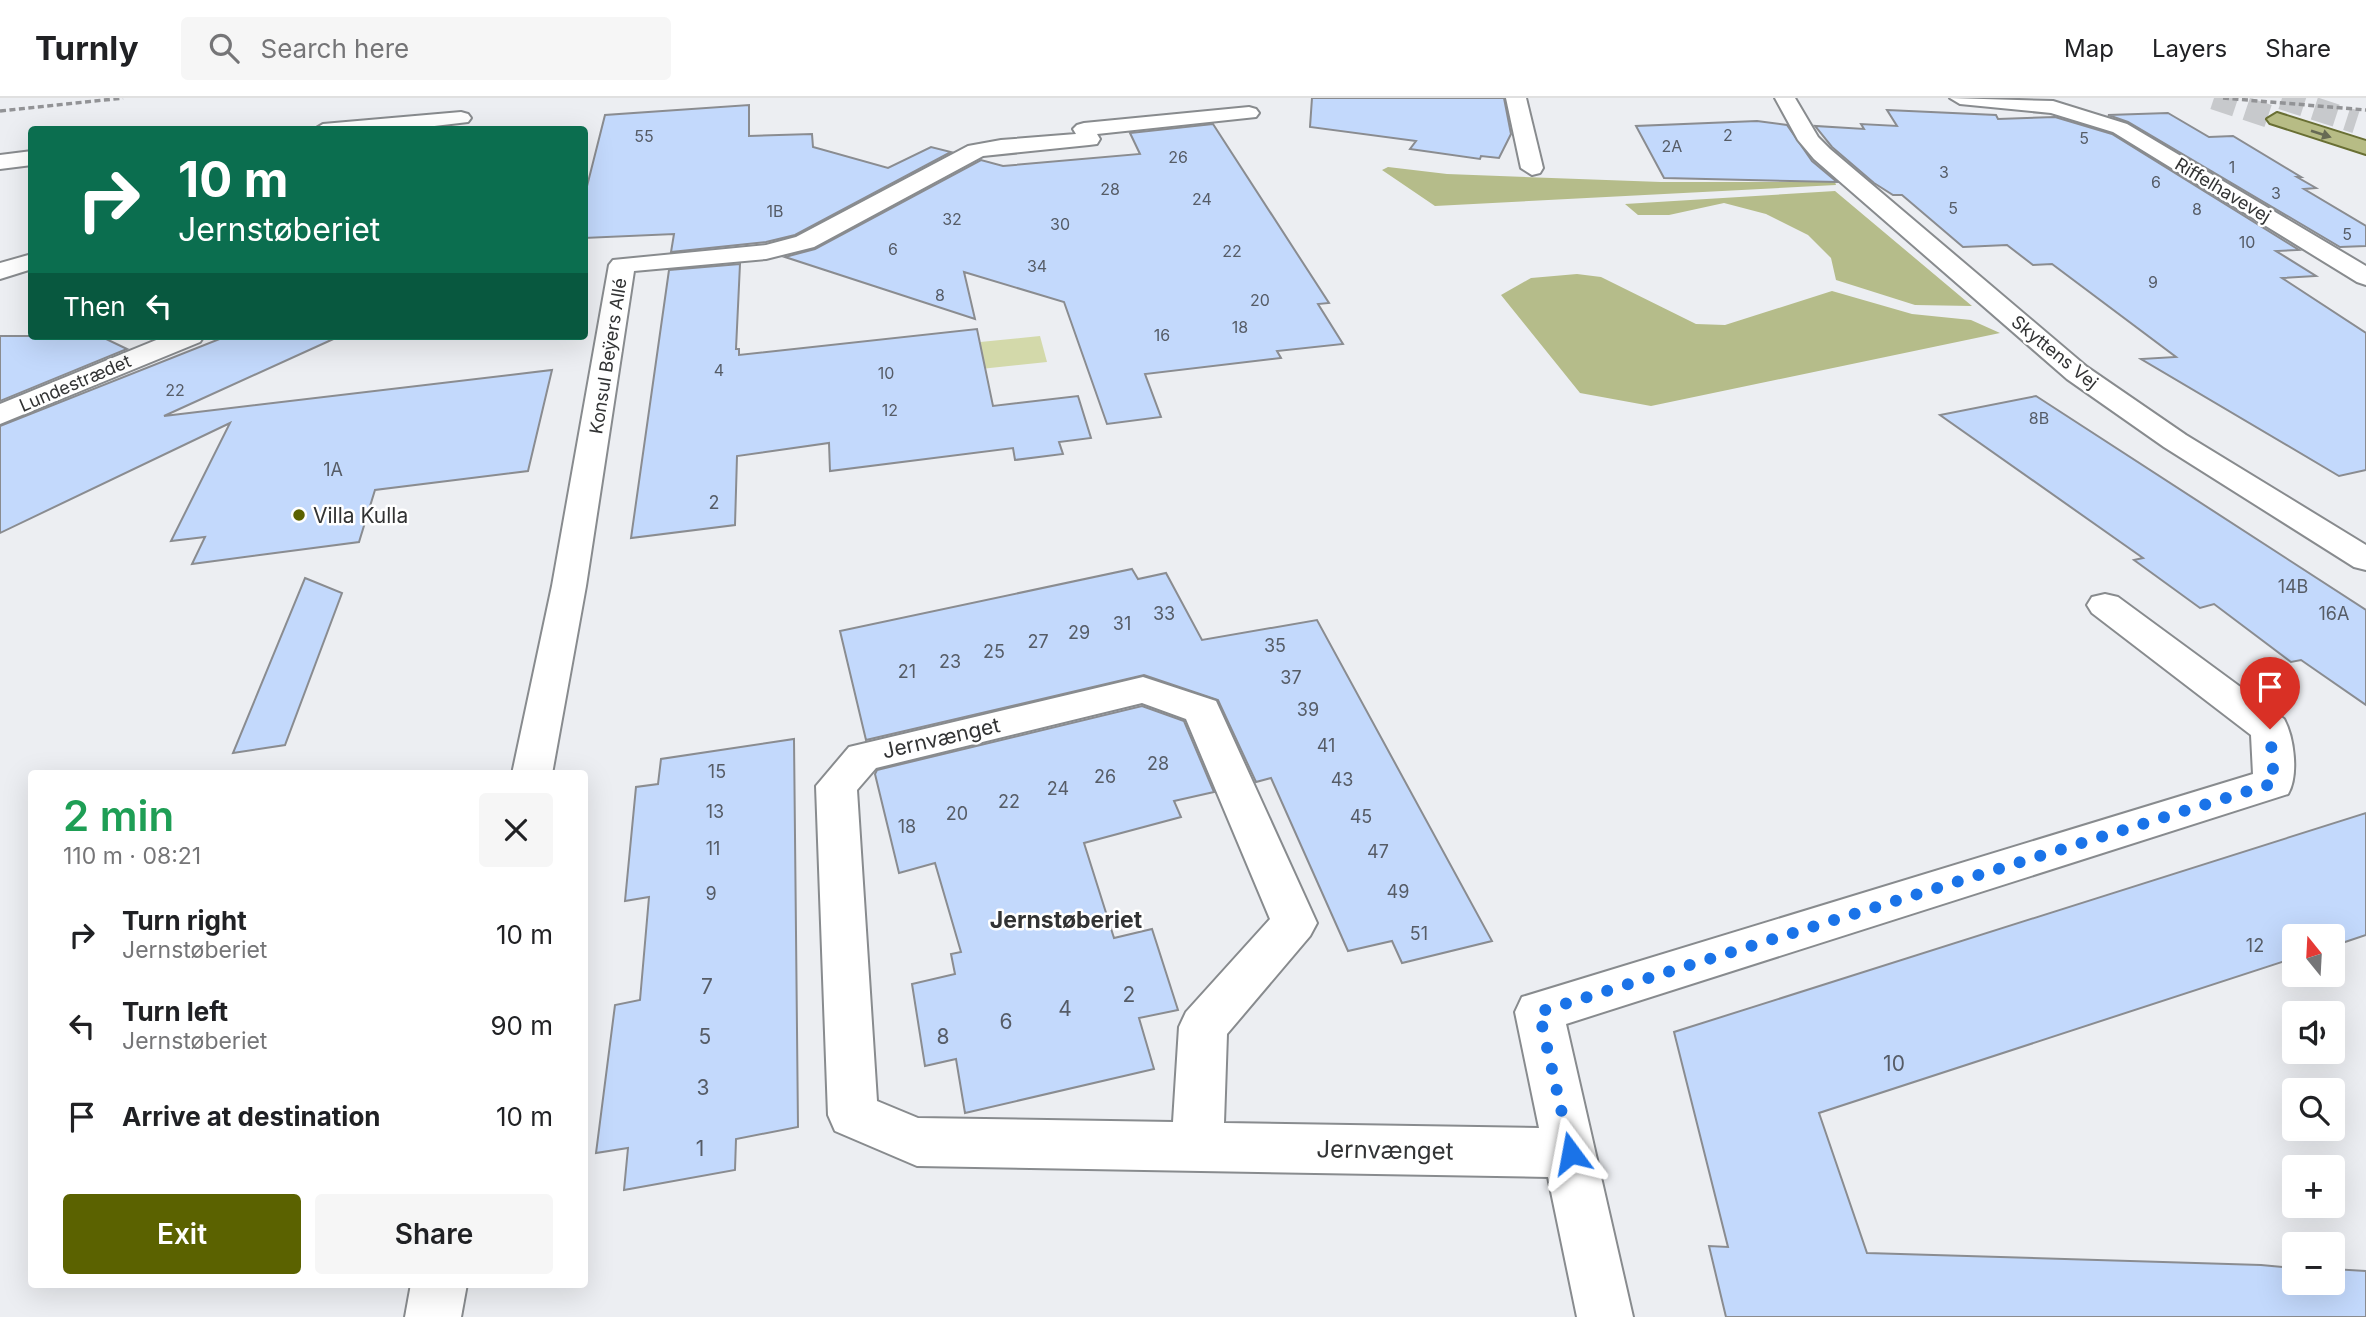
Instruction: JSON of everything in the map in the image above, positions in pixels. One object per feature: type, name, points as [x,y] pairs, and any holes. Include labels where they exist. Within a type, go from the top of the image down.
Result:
[{"type":"main road","points":[[2277,119],[2366,148]]},
{"type":"street","points":[[1516,98],[1532,168]]},
{"type":"street","name":"Skyttens Vej","points":[[1785,98],[1809,140],[1822,154],[2077,373],[2175,441],[2366,560]]},
{"type":"street","name":"Riffelhavevej","points":[[1960,98],[2028,103],[2076,111],[2120,128],[2366,277]]},
{"type":"street","name":"Konsul Beÿers Allé","points":[[533,770],[571,572],[622,265],[757,253],[805,242],[976,151],[1089,139],[1084,129],[1249,113]]},
{"type":"street","points":[[369,126],[461,118]]},
{"type":"street","points":[[0,162],[28,158]]},
{"type":"street","points":[[0,271],[28,262]]},
{"type":"street","name":"Lundestrædet","points":[[0,415],[180,340]]},
{"type":"street","points":[[1605,1317],[1539,1012],[2274,783],[2270,729],[2105,606]]},
{"type":"street","name":"Jernvænget","points":[[1198,1146],[1203,1027],[1294,923],[1202,710],[1143,691],[863,757],[836,786],[853,1115],[917,1143],[1571,1153]]},
{"type":"street","points":[[433,1317],[438,1288]]},
{"type":"green space","points":[[1388,167],[1447,174],[1661,182],[1835,182],[1836,185],[1435,206],[1382,170]]},
{"type":"green space","points":[[1835,191],[1972,306],[1915,305],[1836,280],[1831,258],[1808,235],[1766,214],[1724,203],[1669,215],[1638,215],[1625,204]]},
{"type":"green space","points":[[1577,274],[1601,277],[1696,324],[1725,325],[1832,291],[1912,314],[1971,320],[2000,333],[1651,406],[1580,393],[1501,295],[1531,278]]},
{"type":"green space","points":[[1040,336],[1047,362],[934,374],[930,347]]},
{"type":"building","points":[[1312,98],[1504,98],[1511,134],[1499,158],[1481,156],[1480,159],[1410,149],[1416,141],[1310,127]]},
{"type":"building","points":[[749,105],[749,136],[812,134],[813,147],[888,168],[931,147],[951,152],[795,235],[766,242],[671,252],[674,234],[588,238],[588,182],[605,115]]},
{"type":"building","points":[[1887,110],[1996,115],[1998,119],[2055,117],[2112,134],[2299,250],[2276,251],[2316,276],[2282,278],[2366,333],[2366,470],[2339,476],[2141,359],[2176,357],[2052,264],[2033,265],[2007,245],[1963,247],[1902,195],[1893,195],[1874,183],[1832,147],[1815,126],[1864,129],[1861,124],[1897,126]]},
{"type":"building","points":[[2168,113],[2209,137],[2233,136],[2301,177],[2297,177],[2316,188],[2304,189],[2366,226],[2366,246],[2340,247],[2128,122],[2108,115]]},
{"type":"building","points":[[1757,121],[1787,125],[1812,161],[1837,182],[1664,178],[1636,126]]},
{"type":"building","points":[[1213,124],[1329,303],[1318,304],[1343,344],[1277,351],[1281,358],[1145,374],[1161,417],[1107,424],[1064,302],[964,272],[975,319],[785,257],[815,249],[981,160],[1003,166],[1140,154],[1130,133]]},
{"type":"building","points":[[740,264],[736,349],[739,349],[739,355],[977,329],[993,406],[1078,396],[1091,438],[1059,442],[1063,454],[1015,460],[1013,448],[830,471],[829,443],[737,456],[735,525],[631,538],[669,270]]},
{"type":"building","points":[[0,336],[28,336],[28,340],[108,340],[127,349],[0,401]]},
{"type":"building","points":[[217,340],[331,340],[164,416],[552,370],[528,471],[375,490],[359,542],[192,564],[205,537],[171,541],[230,423],[0,533],[0,426]]},
{"type":"building","points":[[2036,396],[2366,610],[2366,705],[2301,660],[2291,662],[2214,604],[2200,608],[2134,560],[2143,558],[1940,415]]},
{"type":"building","points":[[1132,569],[1138,579],[1166,573],[1202,640],[1317,620],[1492,941],[1402,963],[1392,941],[1348,951],[1271,778],[1256,782],[1218,700],[1144,675],[866,740],[840,631]]},
{"type":"building","points":[[305,578],[342,593],[285,745],[233,753]]},
{"type":"building","points":[[1142,706],[1184,721],[1214,792],[1174,801],[1181,817],[1084,843],[1114,938],[1152,929],[1178,1010],[1139,1018],[1154,1069],[965,1113],[956,1059],[925,1066],[912,984],[955,974],[951,954],[961,952],[935,863],[899,873],[875,774],[877,770]]},
{"type":"building","points":[[794,739],[798,1127],[736,1139],[735,1170],[624,1190],[628,1148],[596,1153],[615,1005],[640,1000],[649,897],[625,901],[636,787],[658,784],[661,759]]},
{"type":"building","points":[[2366,813],[2366,935],[2345,942],[2345,924],[2282,924],[2282,962],[1819,1113],[1867,1253],[2282,1267],[2282,1295],[2345,1295],[2345,1270],[2366,1271],[2366,1317],[1726,1317],[1709,1246],[1728,1247],[1674,1032]]},
{"type":"tunnel","points":[[2214,98],[2277,119]]},
{"type":"tunnel","points":[[2282,98],[2356,122]]},
{"type":"railway","points":[[0,111],[123,98]]},
{"type":"railway","points":[[2223,98],[2366,110]]},
{"type":"place","name":"Villa Kulla","points":[[299,515]]},
{"type":"district","name":"Jernstøberiet","points":[[1066,920]]},
{"type":"route","points":[[1571,1153],[1539,1012],[2274,783],[2270,729]]}]
